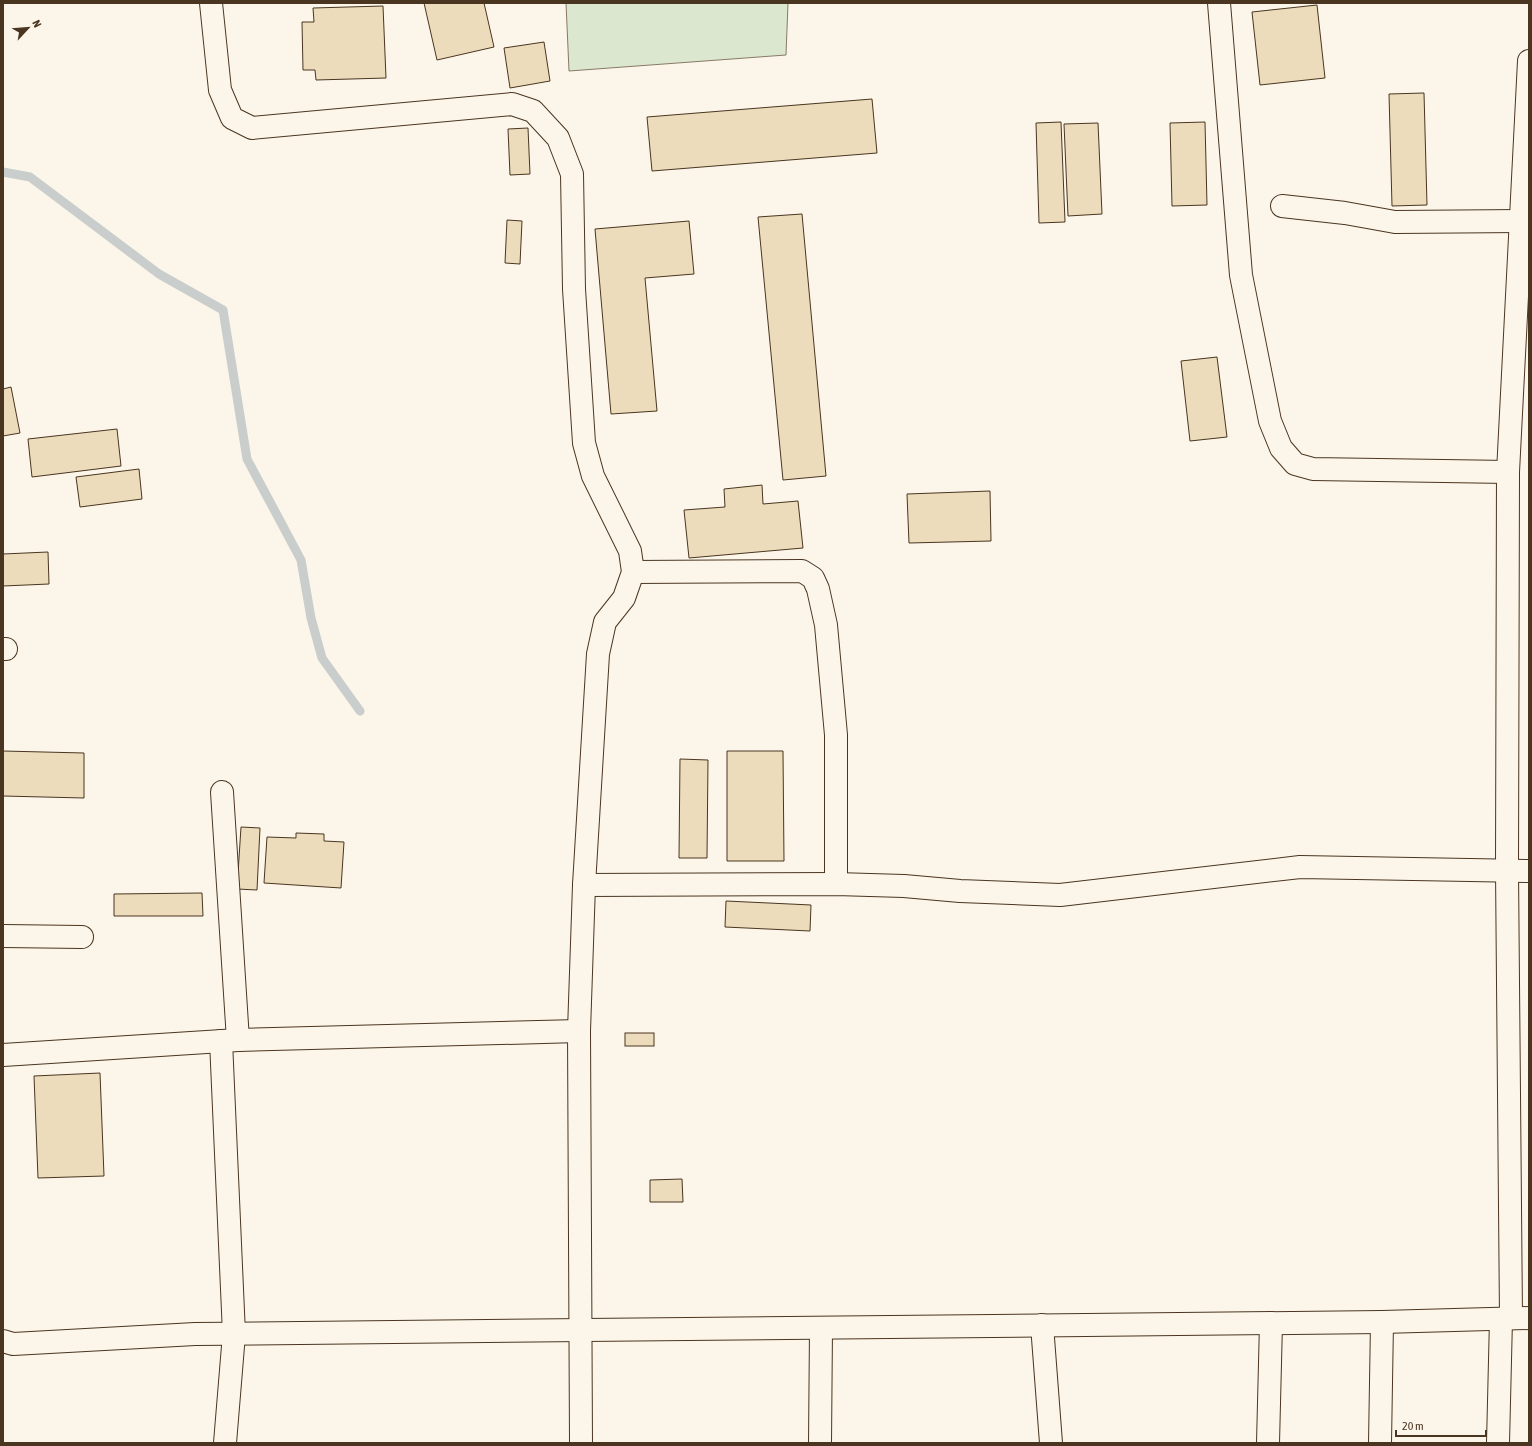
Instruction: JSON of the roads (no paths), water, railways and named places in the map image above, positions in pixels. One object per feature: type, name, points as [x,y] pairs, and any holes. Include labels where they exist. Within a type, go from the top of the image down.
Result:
[{"type":"street","points":[[211,3],[220,90],[232,118],[252,128],[512,104],[533,111],[558,138],[572,174],[574,289],[584,443],[593,476],[630,551],[633,572],[624,598],[605,622],[598,654],[584,885],[579,1031],[581,1443]]},
{"type":"street","points":[[1219,3],[1241,275],[1270,422],[1281,448],[1295,464],[1313,469],[1508,472]]},
{"type":"street","points":[[1498,1443],[1514,1318],[1507,870],[1508,472],[1529,61]]},
{"type":"street","points":[[1282,206],[1345,213],[1395,222],[1521,221]]},
{"type":"street","points":[[633,572],[802,571],[813,578],[818,589],[826,625],[835,728],[836,884]]},
{"type":"street","points":[[222,792],[229,1041],[234,1334],[225,1443]]},
{"type":"street","points":[[584,885],[836,884],[904,886],[960,891],[1060,895],[1300,867],[1529,871]]},
{"type":"street","points":[[3,936],[82,937]]},
{"type":"street","points":[[3,1055],[229,1041],[579,1031]]},
{"type":"street","points":[[3,1341],[13,1344],[195,1334],[1382,1322],[1514,1318]]},
{"type":"street","points":[[1380,1443],[1382,1322]]},
{"type":"street","points":[[1268,1443],[1272,1323]]},
{"type":"street","points":[[1042,1326],[1051,1443]]},
{"type":"street","points":[[820,1443],[822,1328]]},
{"type":"waterway","points":[[3,172],[30,177],[159,274],[223,310],[247,459],[301,560],[311,618],[322,658],[360,711]]}]
